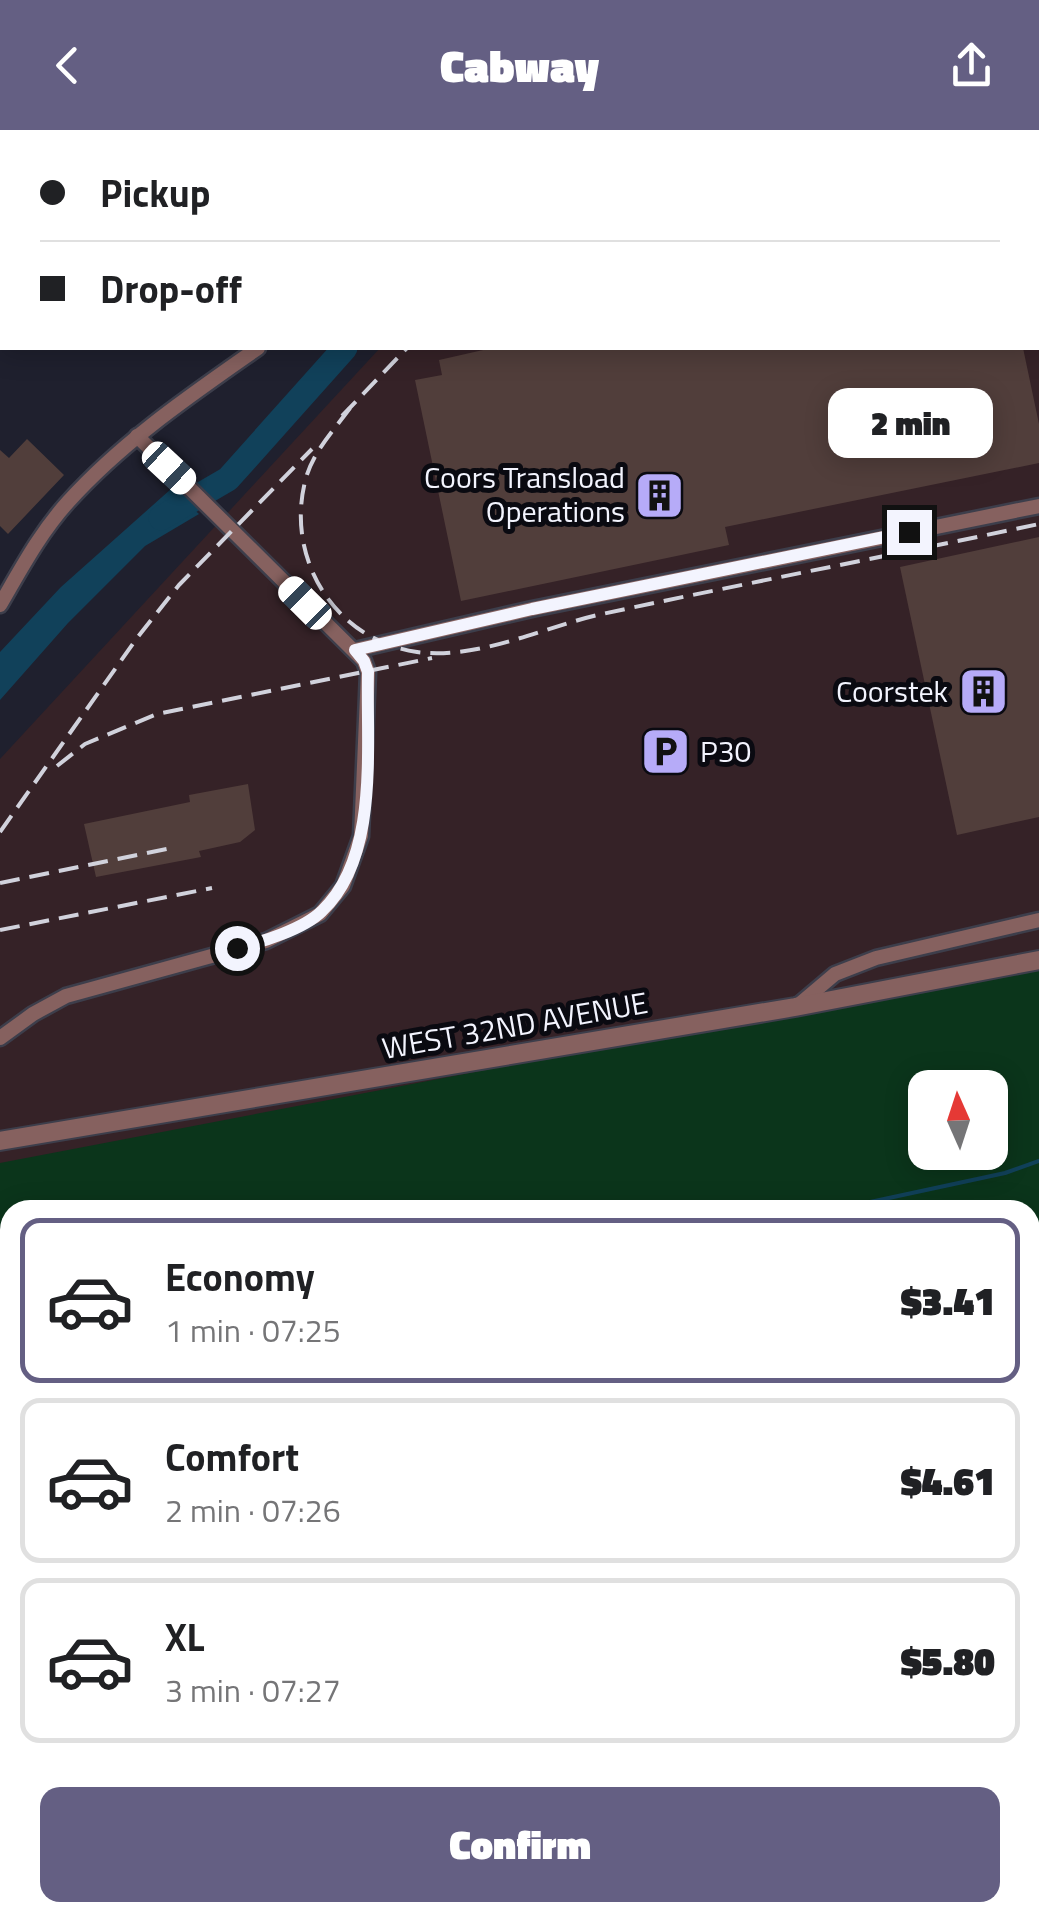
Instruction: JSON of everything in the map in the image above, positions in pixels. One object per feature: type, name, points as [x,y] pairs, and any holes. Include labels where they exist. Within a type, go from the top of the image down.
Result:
[{"type":"street","points":[[0,604],[67,503],[137,436],[255,350]]},
{"type":"street","points":[[0,1038],[66,996],[266,940],[320,914],[343,886],[362,836],[368,672],[364,661],[137,436]]},
{"type":"street","points":[[355,650],[532,609],[1039,506]]},
{"type":"street","points":[[795,1007],[836,974],[876,958],[1039,920]]},
{"type":"street","name":"WEST 32ND AVENUE","points":[[0,1141],[795,1007],[1039,960]]},
{"type":"shaded area","points":[[378,350],[1039,350],[1039,989],[0,1176],[0,759]]},
{"type":"green space","points":[[1039,964],[1039,1200],[0,1200],[0,1163]]},
{"type":"water","points":[[171,489],[199,514],[145,546],[68,623],[0,700],[0,652],[61,587]]},
{"type":"building","name":"Coors Transload Operations","points":[[483,350],[1023,350],[1039,424],[1039,463],[725,527],[729,545],[461,601],[415,380],[442,375],[439,360]]},
{"type":"building","points":[[27,439],[64,475],[8,534],[0,526],[0,450],[9,458]]},
{"type":"building","name":"Coorstek","points":[[1039,537],[1039,817],[957,835],[900,567]]},
{"type":"building","points":[[248,784],[255,830],[240,842],[199,851],[201,857],[96,877],[84,824],[190,802],[189,795]]},
{"type":"waterway","points":[[161,518],[228,479],[343,350]]},
{"type":"waterway","points":[[879,1200],[1005,1173],[1039,1161]]},
{"type":"railway","points":[[342,416],[405,350]]},
{"type":"railway","points":[[350,408],[309,468],[301,508],[302,537],[322,590],[340,613],[387,644],[417,652],[487,647],[602,614],[1039,524]]},
{"type":"railway","points":[[0,832],[179,585],[312,449]]},
{"type":"railway","points":[[57,766],[85,744],[157,714],[432,658]]},
{"type":"railway","points":[[0,883],[176,847]]},
{"type":"railway","points":[[0,930],[212,888]]},
{"type":"place","name":"Coors Transload Operations","points":[[660,495]]},
{"type":"place","name":"Coorstek","points":[[983,692]]},
{"type":"place","name":"P30","points":[[665,752]]},
{"type":"route","points":[[237,948],[266,940],[320,914],[343,886],[353,866],[362,836],[368,672],[355,650],[532,609],[909,532]]}]
